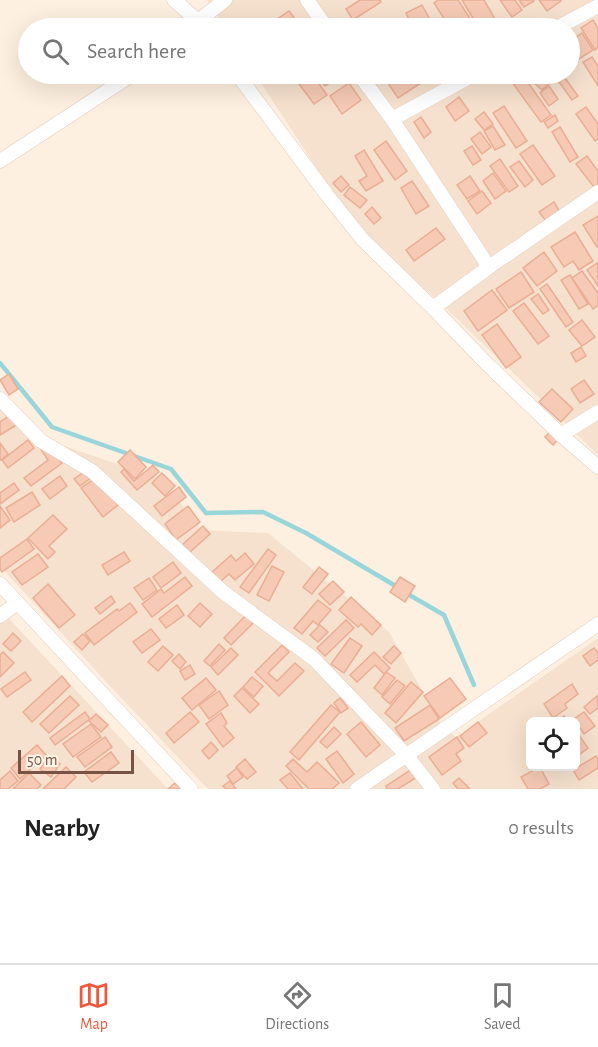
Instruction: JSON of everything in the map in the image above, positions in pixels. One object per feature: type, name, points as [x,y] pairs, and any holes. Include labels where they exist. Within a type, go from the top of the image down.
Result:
[{"type":"street","points":[[174,0],[191,18]]},
{"type":"street","points":[[206,18],[225,0]]},
{"type":"street","points":[[307,0],[320,18]]},
{"type":"street","points":[[576,18],[598,6]]},
{"type":"street","points":[[0,161],[118,84]]},
{"type":"street","points":[[244,84],[363,240],[487,364],[598,467]]},
{"type":"street","points":[[366,84],[392,119],[489,267]]},
{"type":"street","points":[[392,119],[457,84]]},
{"type":"street","points":[[433,308],[598,192]]},
{"type":"street","points":[[0,399],[41,441],[92,471],[223,592],[314,659],[407,756],[433,789]]},
{"type":"street","points":[[561,435],[598,412]]},
{"type":"street","points":[[0,584],[191,789]]},
{"type":"street","points":[[0,616],[17,603]]},
{"type":"street","points":[[357,789],[598,624]]},
{"type":"shaded area","points":[[207,0],[598,0],[598,455],[451,313],[351,221],[262,84],[580,84],[580,18],[219,18]]},
{"type":"shaded area","points":[[0,391],[46,440],[162,479],[202,530],[268,533],[389,632],[440,722],[456,737],[598,638],[598,789],[208,789],[0,566]]},
{"type":"shaded area","points":[[0,609],[168,789],[0,789]]},
{"type":"building","points":[[360,0],[380,0],[381,2],[356,18],[352,18],[346,9]]},
{"type":"building","points":[[438,0],[458,0],[470,18],[444,18],[434,3]]},
{"type":"building","points":[[462,0],[484,0],[494,18],[473,18]]},
{"type":"building","points":[[500,0],[515,0],[522,10],[512,17]]},
{"type":"building","points":[[519,0],[533,0],[534,1],[524,7]]},
{"type":"building","points":[[539,0],[560,0],[561,1],[547,11]]},
{"type":"building","points":[[422,5],[429,18],[408,18],[406,13]]},
{"type":"building","points":[[289,11],[294,18],[279,18]]},
{"type":"building","points":[[593,20],[598,28],[598,47],[595,50],[581,28]]},
{"type":"building","points":[[582,33],[593,50],[580,58],[580,34]]},
{"type":"building","points":[[592,57],[598,66],[598,86],[583,62]]},
{"type":"building","points":[[299,84],[319,84],[327,95],[314,104]]},
{"type":"building","points":[[350,84],[361,100],[342,114],[330,96]]},
{"type":"building","points":[[389,84],[419,84],[398,98]]},
{"type":"building","points":[[513,84],[529,84],[551,115],[541,122]]},
{"type":"building","points":[[536,84],[549,84],[542,90]]},
{"type":"building","points":[[560,84],[569,84],[578,96],[572,100]]},
{"type":"building","points":[[549,86],[558,99],[549,106],[540,93]]},
{"type":"building","points":[[459,97],[469,111],[455,121],[446,107]]},
{"type":"building","points":[[504,106],[527,141],[516,148],[493,113]]},
{"type":"building","points":[[586,107],[598,124],[598,139],[595,141],[576,114]]},
{"type":"building","points":[[484,112],[493,124],[484,130],[475,119]]},
{"type":"building","points":[[555,115],[558,121],[548,128],[544,122]]},
{"type":"building","points":[[421,117],[431,132],[424,138],[414,122]]},
{"type":"building","points":[[493,126],[505,145],[495,150],[484,131]]},
{"type":"building","points":[[560,127],[578,157],[570,162],[552,132]]},
{"type":"building","points":[[480,132],[491,147],[482,154],[471,139]]},
{"type":"building","points":[[386,141],[407,171],[395,180],[374,150]]},
{"type":"building","points":[[533,145],[555,176],[542,185],[520,154]]},
{"type":"building","points":[[472,146],[481,160],[473,165],[464,151]]},
{"type":"building","points":[[364,150],[383,181],[366,191],[359,181],[367,176],[355,156]]},
{"type":"building","points":[[587,156],[598,171],[598,184],[594,187],[576,164]]},
{"type":"building","points":[[500,159],[518,186],[509,192],[490,166]]},
{"type":"building","points":[[519,161],[533,180],[525,187],[510,167]]},
{"type":"building","points":[[493,173],[506,191],[495,199],[483,181]]},
{"type":"building","points":[[341,176],[349,185],[341,192],[333,183]]},
{"type":"building","points":[[470,176],[480,191],[467,199],[457,185]]},
{"type":"building","points":[[412,181],[429,206],[416,214],[401,188]]},
{"type":"building","points":[[350,187],[367,200],[360,208],[344,195]]},
{"type":"building","points":[[482,191],[491,203],[477,214],[468,201]]},
{"type":"building","points":[[554,202],[560,212],[546,221],[539,212]]},
{"type":"building","points":[[372,207],[381,218],[374,224],[365,214]]},
{"type":"building","points":[[598,216],[598,247],[597,247],[583,225]]},
{"type":"building","points":[[436,228],[445,239],[414,261],[406,250]]},
{"type":"building","points":[[575,232],[593,261],[579,270],[573,261],[564,267],[551,247]]},
{"type":"building","points":[[544,252],[557,271],[537,286],[523,268]]},
{"type":"building","points":[[597,263],[598,265],[598,286],[587,270]]},
{"type":"building","points":[[582,271],[598,293],[598,305],[593,309],[572,278]]},
{"type":"building","points":[[521,272],[534,292],[509,308],[496,289]]},
{"type":"building","points":[[570,275],[588,304],[579,309],[561,280]]},
{"type":"building","points":[[547,284],[573,322],[566,327],[540,289]]},
{"type":"building","points":[[492,290],[507,310],[478,331],[464,311]]},
{"type":"building","points":[[538,294],[549,310],[543,314],[531,299]]},
{"type":"building","points":[[524,303],[549,336],[538,344],[513,311]]},
{"type":"building","points":[[582,320],[595,337],[582,346],[569,330]]},
{"type":"building","points":[[497,324],[521,357],[506,368],[482,335]]},
{"type":"building","points":[[581,347],[586,356],[576,362],[571,353]]},
{"type":"building","points":[[9,374],[18,389],[9,395],[0,380]]},
{"type":"building","points":[[584,380],[594,394],[580,403],[571,389]]},
{"type":"building","points":[[552,389],[573,409],[561,422],[539,402]]},
{"type":"building","points":[[12,414],[18,424],[0,435],[0,422]]},
{"type":"building","points":[[551,431],[559,438],[553,445],[545,437]]},
{"type":"building","points":[[28,440],[34,448],[8,468],[2,460]]},
{"type":"building","points":[[0,443],[8,454],[1,460],[0,460]]},
{"type":"building","points":[[47,443],[62,463],[31,486],[24,478],[48,460],[40,448]]},
{"type":"building","points":[[130,450],[146,467],[135,479],[118,462]]},
{"type":"building","points":[[153,465],[159,472],[137,490],[121,472],[124,469],[134,481]]},
{"type":"building","points":[[87,470],[92,477],[80,486],[74,479]]},
{"type":"building","points":[[162,473],[175,486],[165,496],[152,483]]},
{"type":"building","points":[[60,476],[67,486],[50,499],[42,489]]},
{"type":"building","points":[[97,477],[118,505],[103,517],[81,488]]},
{"type":"building","points":[[14,483],[19,490],[0,504],[0,493]]},
{"type":"building","points":[[179,487],[186,497],[162,516],[154,506]]},
{"type":"building","points":[[32,492],[40,505],[14,522],[6,508]]},
{"type":"building","points":[[0,506],[10,520],[0,528]]},
{"type":"building","points":[[188,506],[200,522],[176,540],[165,524]]},
{"type":"building","points":[[53,515],[67,529],[49,546],[55,552],[48,559],[28,538]]},
{"type":"building","points":[[203,526],[210,534],[189,553],[182,545]]},
{"type":"building","points":[[27,539],[34,549],[2,572],[0,558]]},
{"type":"building","points":[[268,549],[276,555],[249,593],[240,587]]},
{"type":"building","points":[[124,552],[130,561],[108,575],[102,565]]},
{"type":"building","points":[[245,553],[254,564],[235,580],[229,574],[220,582],[212,572],[231,555],[236,561]]},
{"type":"building","points":[[38,554],[48,567],[22,585],[12,572]]},
{"type":"building","points":[[173,562],[181,573],[161,588],[153,577]]},
{"type":"building","points":[[272,566],[284,572],[269,601],[257,595]]},
{"type":"building","points":[[319,567],[328,574],[312,594],[303,587]]},
{"type":"building","points":[[185,577],[192,586],[152,617],[142,604],[161,589],[164,593]]},
{"type":"building","points":[[400,577],[415,586],[405,602],[390,592]]},
{"type":"building","points":[[149,578],[157,590],[143,600],[134,588]]},
{"type":"building","points":[[333,581],[344,592],[330,605],[319,594]]},
{"type":"building","points":[[48,584],[75,615],[59,628],[33,598]]},
{"type":"building","points":[[111,596],[115,602],[100,614],[95,608]]},
{"type":"building","points":[[351,597],[381,625],[372,635],[361,624],[358,627],[339,610]]},
{"type":"building","points":[[318,600],[331,610],[318,625],[313,621],[302,634],[294,628]]},
{"type":"building","points":[[130,603],[137,612],[94,645],[85,633],[117,609],[119,611]]},
{"type":"building","points":[[200,603],[212,614],[200,627],[188,616]]},
{"type":"building","points":[[177,605],[184,615],[166,628],[159,619]]},
{"type":"building","points":[[246,615],[253,623],[231,645],[224,638]]},
{"type":"building","points":[[346,620],[354,628],[325,656],[317,648]]},
{"type":"building","points":[[320,625],[328,632],[318,642],[310,635]]},
{"type":"building","points":[[151,629],[160,640],[142,653],[133,642]]},
{"type":"building","points":[[13,633],[21,641],[11,651],[3,644]]},
{"type":"building","points":[[83,634],[90,641],[82,650],[74,642]]},
{"type":"building","points":[[350,638],[362,646],[344,673],[331,664]]},
{"type":"building","points":[[219,644],[225,650],[210,666],[204,661]]},
{"type":"building","points":[[282,645],[289,652],[268,673],[277,681],[295,663],[304,671],[279,696],[255,672]]},
{"type":"building","points":[[163,646],[173,655],[158,671],[148,662]]},
{"type":"building","points":[[394,646],[401,653],[391,664],[383,657]]},
{"type":"building","points":[[231,648],[238,655],[218,675],[211,667]]},
{"type":"building","points":[[594,648],[598,653],[598,660],[590,666],[583,656]]},
{"type":"building","points":[[3,652],[14,663],[0,677],[0,655]]},
{"type":"building","points":[[374,652],[390,668],[384,674],[375,665],[357,682],[350,675]]},
{"type":"building","points":[[179,654],[186,662],[180,669],[172,661]]},
{"type":"building","points":[[190,665],[195,674],[185,680],[180,671]]},
{"type":"building","points":[[25,672],[31,680],[7,697],[1,689]]},
{"type":"building","points":[[386,672],[395,678],[382,695],[374,688]]},
{"type":"building","points":[[62,676],[70,686],[32,722],[23,712]]},
{"type":"building","points":[[252,677],[263,686],[254,697],[243,687]]},
{"type":"building","points":[[206,678],[216,690],[192,710],[182,698]]},
{"type":"building","points":[[450,678],[466,699],[440,718],[424,696]]},
{"type":"building","points":[[397,680],[405,686],[390,704],[382,697]]},
{"type":"building","points":[[411,682],[423,692],[396,723],[385,713]]},
{"type":"building","points":[[572,684],[578,694],[565,704],[567,708],[554,717],[544,704]]},
{"type":"building","points":[[242,688],[259,704],[250,713],[234,696]]},
{"type":"building","points":[[219,691],[228,705],[209,719],[199,705]]},
{"type":"building","points":[[70,696],[79,705],[49,733],[40,724]]},
{"type":"building","points":[[597,696],[598,708],[590,714],[584,707]]},
{"type":"building","points":[[340,698],[348,708],[341,713],[334,703]]},
{"type":"building","points":[[331,705],[340,712],[299,760],[290,752]]},
{"type":"building","points":[[430,705],[439,719],[404,741],[395,728]]},
{"type":"building","points":[[85,712],[90,719],[55,745],[50,738]]},
{"type":"building","points":[[190,712],[199,722],[174,743],[166,733]]},
{"type":"building","points":[[584,712],[595,726],[584,734],[580,728],[580,717],[577,717]]},
{"type":"building","points":[[221,713],[227,723],[224,726],[234,738],[223,747],[206,724]]},
{"type":"building","points":[[96,714],[108,725],[101,732],[89,721]]},
{"type":"building","points":[[361,722],[380,745],[366,757],[347,734]]},
{"type":"building","points":[[478,722],[487,733],[469,747],[460,736]]},
{"type":"building","points":[[91,724],[101,737],[73,757],[63,744]]},
{"type":"building","points":[[334,727],[341,734],[327,748],[320,742]]},
{"type":"building","points":[[105,737],[112,747],[85,767],[77,757]]},
{"type":"building","points":[[457,737],[464,748],[456,754],[461,761],[442,775],[429,757]]},
{"type":"building","points":[[580,737],[588,748],[580,754]]},
{"type":"building","points":[[211,742],[218,750],[209,759],[202,751]]},
{"type":"building","points":[[37,745],[46,755],[20,779],[11,768]]},
{"type":"building","points":[[337,751],[354,774],[343,783],[326,759]]},
{"type":"building","points":[[111,752],[119,763],[92,782],[84,772]]},
{"type":"building","points":[[49,756],[60,764],[51,777],[40,769]]},
{"type":"building","points":[[596,756],[598,759],[598,768],[579,780],[574,771],[580,771],[580,766]]},
{"type":"building","points":[[245,759],[256,772],[247,779],[236,767]]},
{"type":"building","points":[[293,759],[307,772],[317,762],[339,783],[332,789],[309,789],[286,766]]},
{"type":"building","points":[[66,767],[76,777],[64,789],[43,789]]},
{"type":"building","points":[[237,768],[243,777],[233,784],[227,776]]},
{"type":"building","points":[[412,769],[417,777],[398,789],[387,789],[386,786]]},
{"type":"building","points":[[10,771],[18,781],[8,789],[0,789],[0,780]]},
{"type":"building","points":[[532,771],[542,771],[549,784],[540,789],[528,789],[521,777]]},
{"type":"building","points":[[29,773],[41,785],[37,789],[13,789]]},
{"type":"building","points":[[290,773],[303,789],[288,789],[280,780]]},
{"type":"building","points":[[459,778],[470,789],[458,789],[453,783]]},
{"type":"building","points":[[230,781],[236,789],[226,789],[223,786]]},
{"type":"building","points":[[175,783],[181,789],[168,789]]},
{"type":"waterway","points":[[0,363],[52,427],[171,469],[206,513],[263,512],[306,533],[399,588]]},
{"type":"waterway","points":[[406,593],[444,615],[474,685]]}]
